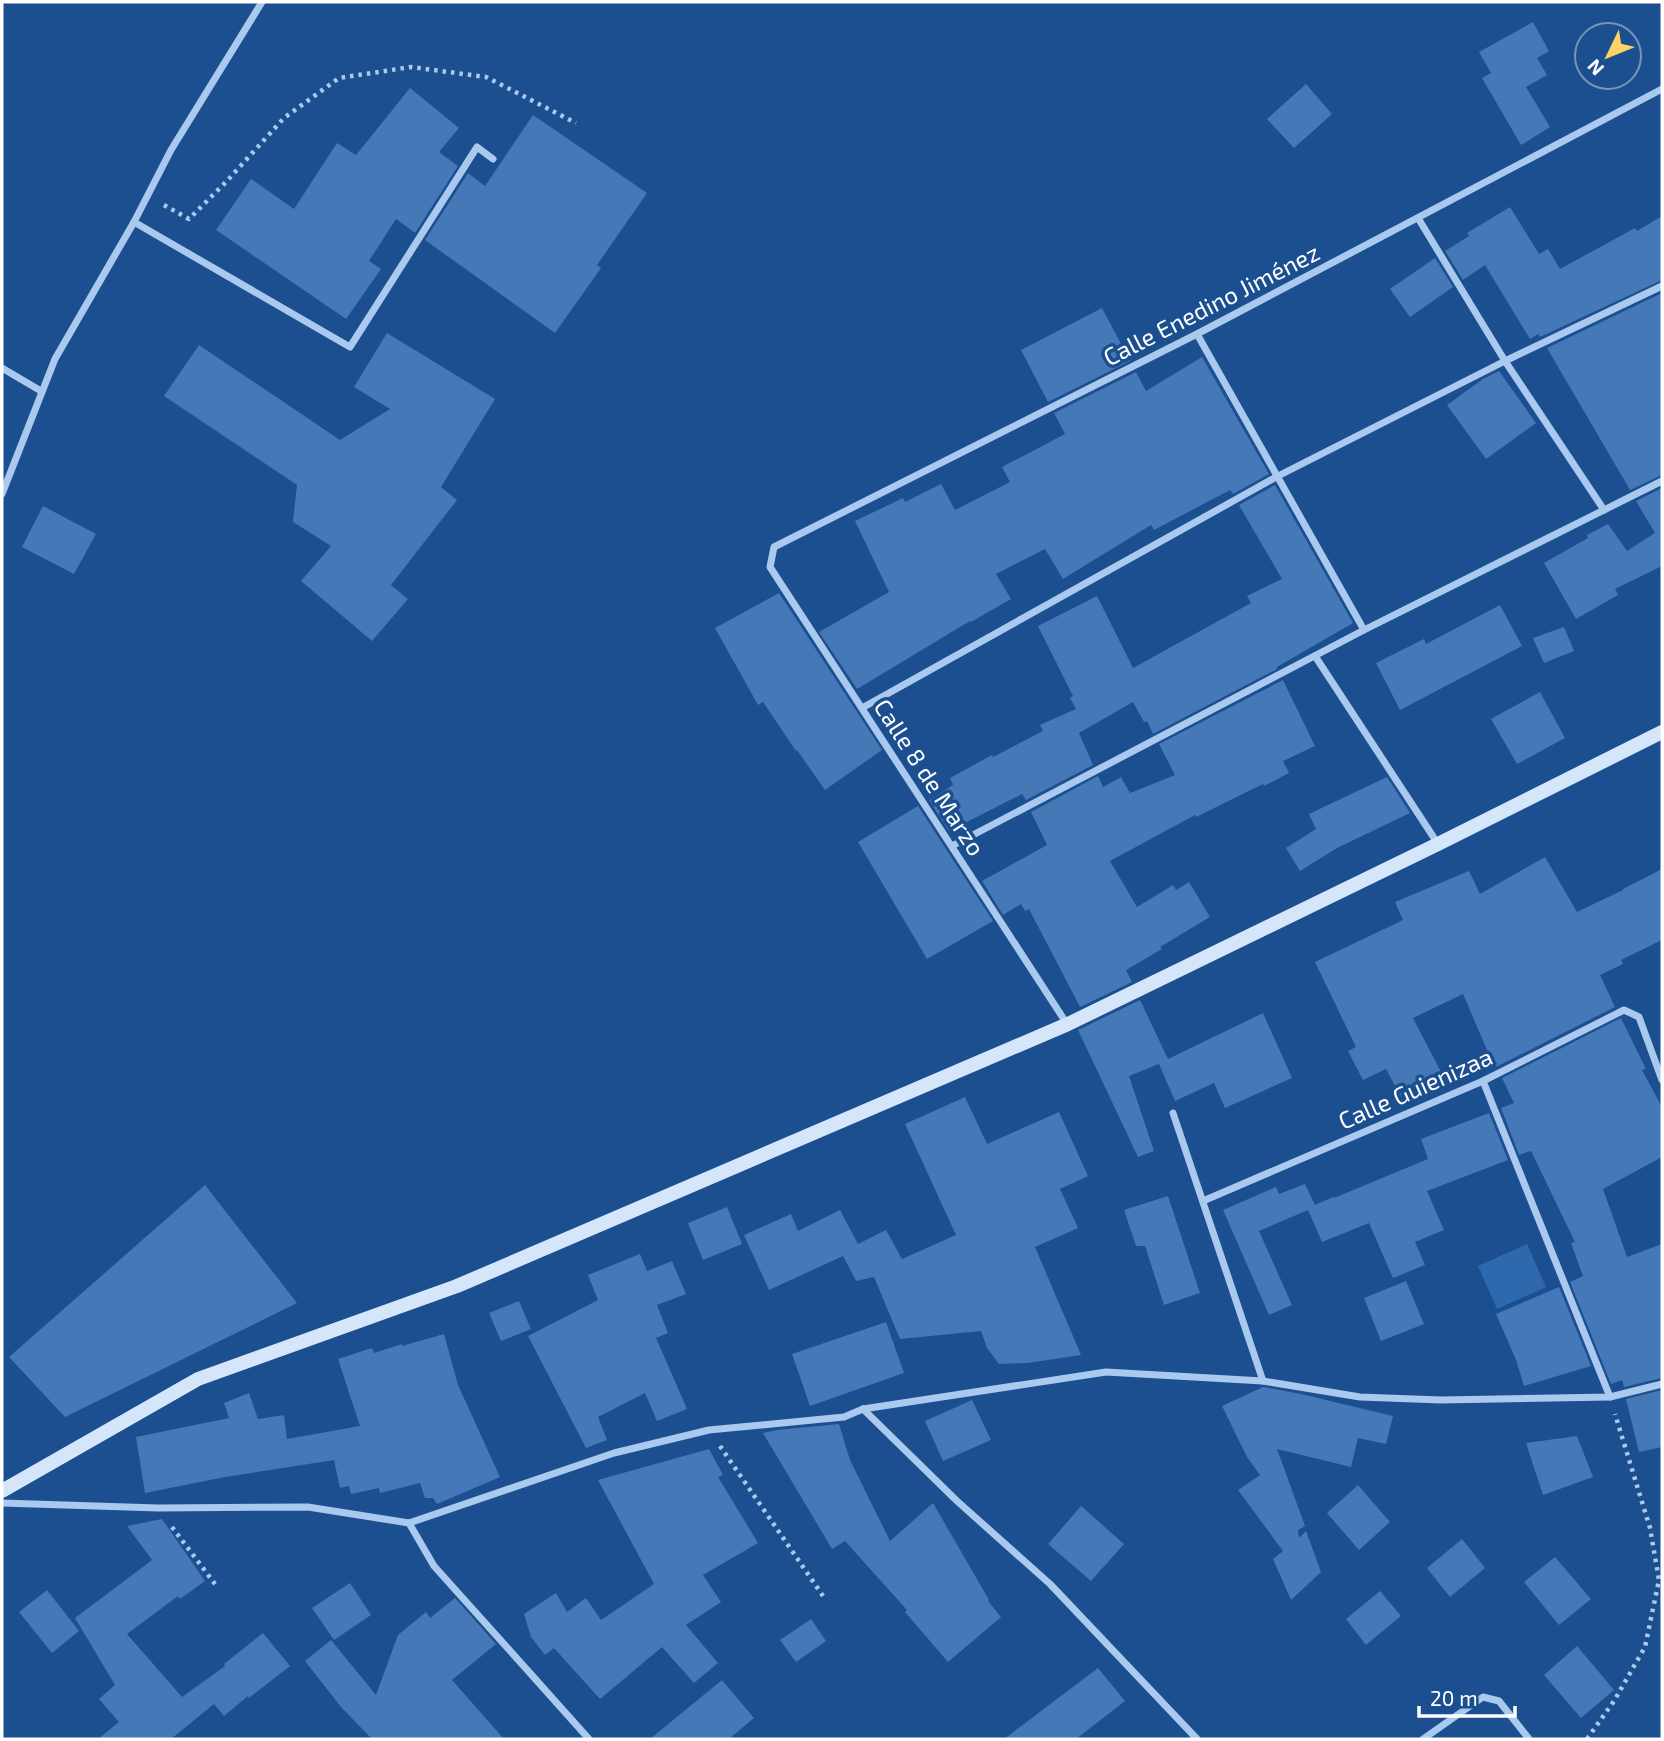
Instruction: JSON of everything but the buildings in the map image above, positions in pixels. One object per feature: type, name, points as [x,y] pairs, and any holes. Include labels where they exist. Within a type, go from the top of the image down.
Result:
[{"type":"street","points":[[2,494],[55,359],[134,222],[170,150],[262,2]]},
{"type":"street","name":"Calle Enedino Jiménez","points":[[774,547],[1196,334],[1662,89]]},
{"type":"street","points":[[134,222],[350,347],[477,147],[493,159]]},
{"type":"street","points":[[1418,218],[1505,361],[1604,510]]},
{"type":"street","points":[[862,708],[1278,477],[1505,361],[1662,286]]},
{"type":"street","points":[[1196,334],[1364,630]]},
{"type":"street","points":[[2,368],[41,391]]},
{"type":"street","points":[[952,846],[1364,630],[1662,481]]},
{"type":"street","name":"Calle 8 de Marzo","points":[[774,547],[770,567],[1068,1024]]},
{"type":"street","points":[[1315,656],[1438,844]]},
{"type":"street","points":[[2,1491],[198,1379],[457,1286],[1068,1024],[1662,732]]},
{"type":"street","name":"Calle Guienizaa","points":[[1203,1201],[1483,1081],[1624,1010],[1639,1017],[1662,1080]]},
{"type":"street","points":[[1483,1081],[1609,1397]]},
{"type":"street","points":[[1173,1113],[1263,1381]]},
{"type":"street","points":[[2,1503],[158,1508],[308,1507],[410,1523],[614,1454],[709,1430],[844,1417],[863,1409],[1106,1372],[1263,1381],[1360,1397],[1441,1400],[1609,1397],[1662,1384]]},
{"type":"street","points":[[863,1409],[957,1501],[1050,1584],[1197,1739]]},
{"type":"street","points":[[410,1523],[434,1566],[589,1739]]},
{"type":"street","points":[[1423,1739],[1483,1697],[1499,1701],[1529,1739]]},
{"type":"path","points":[[148,196],[189,219],[284,118],[339,79],[411,67],[486,77],[576,123]]},
{"type":"path","points":[[1587,1739],[1614,1701],[1645,1647],[1659,1580],[1650,1528],[1609,1397]]},
{"type":"path","points":[[709,1430],[823,1596]]},
{"type":"path","points":[[158,1508],[218,1588]]},
{"type":"shaded area","points":[[1527,1244],[1546,1287],[1497,1309],[1478,1266]]}]
